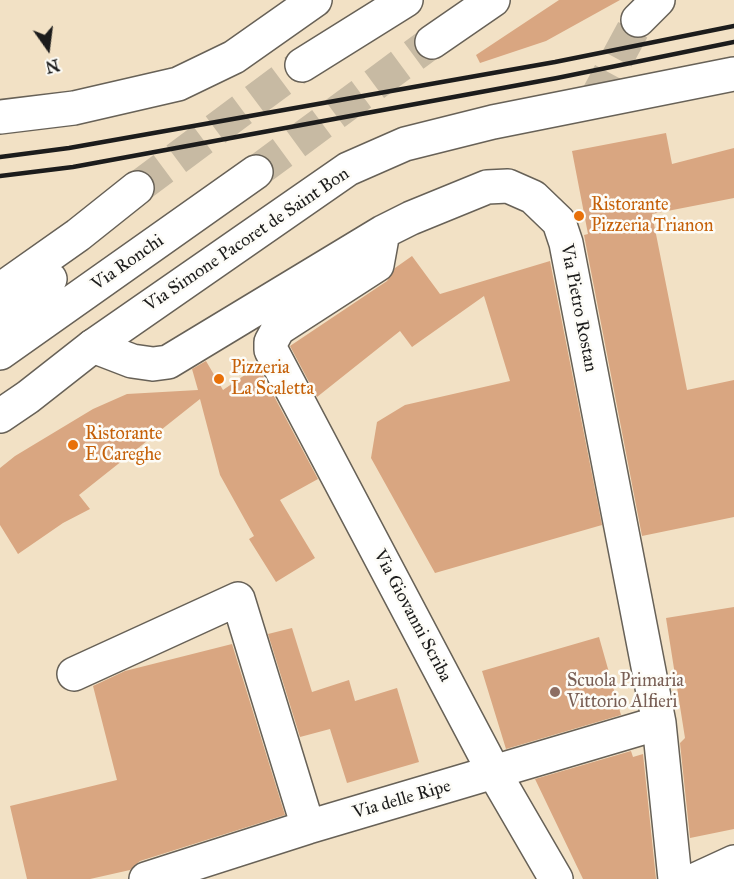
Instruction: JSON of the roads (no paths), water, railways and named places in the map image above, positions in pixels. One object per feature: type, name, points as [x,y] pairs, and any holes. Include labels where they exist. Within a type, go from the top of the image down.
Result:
[{"type":"street","points":[[0,117],[74,108],[178,84],[234,57],[315,0]]},
{"type":"street","points":[[302,65],[406,0]]},
{"type":"street","points":[[432,42],[493,0]]},
{"type":"street","name":"Via Simone Pacoret de Saint Bon","points":[[0,416],[14,396],[93,346],[348,169],[405,144],[504,120],[734,74]]},
{"type":"street","name":"Via Ronchi","points":[[0,353],[256,172]]},
{"type":"street","name":"Via Pietro Rostan","points":[[93,346],[132,361],[153,364],[168,362],[383,232],[469,192],[487,187],[508,186],[533,197],[559,222],[566,243],[659,723],[675,879]]},
{"type":"street","points":[[0,290],[78,235],[137,188]]},
{"type":"street","name":"Via Giovanni Scriba","points":[[383,232],[377,264],[278,329],[271,342],[271,350],[495,774],[556,879]]},
{"type":"street","points":[[0,320],[51,278],[78,235]]},
{"type":"street","points":[[74,674],[238,599],[308,827]]},
{"type":"street","name":"Via delle Ripe","points":[[146,879],[308,827],[495,774],[659,723]]},
{"type":"street","points":[[697,879],[734,862]]},
{"type":"tunnel","points":[[594,102],[638,20]]},
{"type":"tunnel","points":[[256,172],[432,42]]},
{"type":"tunnel","points":[[137,188],[302,65]]},
{"type":"railway","points":[[0,157],[69,148],[555,62],[734,26]]},
{"type":"railway","points":[[0,176],[73,167],[557,78],[734,42]]},
{"type":"place","name":"Ristorante Pizzeria Trianon","points":[[579,216]]},
{"type":"place","name":"Pizzeria La Scaletta","points":[[219,379]]},
{"type":"place","name":"Ristorante E Careghe","points":[[73,445]]},
{"type":"place","name":"Scuola Primaria Vittorio Alfieri","points":[[555,692]]}]
